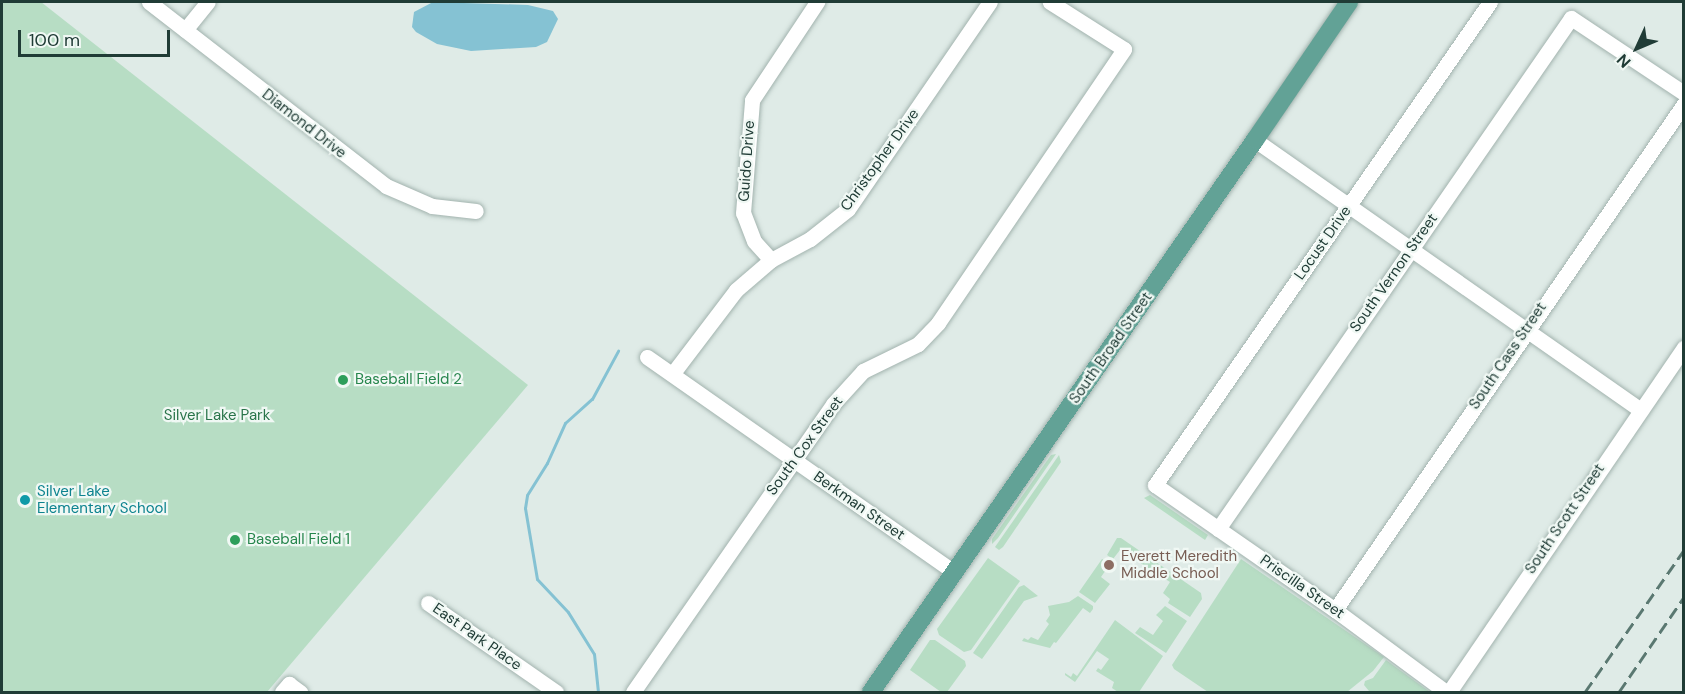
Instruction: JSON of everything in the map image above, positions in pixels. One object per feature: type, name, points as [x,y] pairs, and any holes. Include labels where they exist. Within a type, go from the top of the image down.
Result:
[{"type":"main road","name":"South Broad Street","points":[[871,693],[1255,140],[1348,2]]},
{"type":"street","name":"Diamond Drive","points":[[149,2],[386,186],[432,206],[476,211]]},
{"type":"street","points":[[185,30],[208,2]]},
{"type":"street","name":"Guido Drive","points":[[771,260],[754,242],[743,213],[752,100],[817,2]]},
{"type":"street","name":"Christopher Drive","points":[[673,373],[736,290],[771,260],[810,239],[848,209],[990,2]]},
{"type":"street","name":"South Cox Street","points":[[633,693],[833,404],[863,371],[918,344],[938,323],[1124,49],[1050,2]]},
{"type":"street","name":"Locust Drive","points":[[1155,485],[1490,2]]},
{"type":"street","name":"South Vernon Street","points":[[1218,529],[1571,18],[1683,93]]},
{"type":"street","name":"South Cass Street","points":[[1335,610],[1526,329],[1683,104]]},
{"type":"street","points":[[1255,140],[1640,409]]},
{"type":"street","name":"South Scott Street","points":[[1448,693],[1683,347]]},
{"type":"street","name":"Berkman Street","points":[[647,357],[673,373],[793,461],[954,572]]},
{"type":"street","name":"Priscilla Street","points":[[1155,485],[1335,610],[1448,693]]},
{"type":"street","name":"East Park Place","points":[[428,603],[556,693]]},
{"type":"green space","name":"Silver Lake Park","points":[[2,2],[41,2],[528,385],[267,692],[2,692]]},
{"type":"green space","points":[[1056,454],[992,544],[992,539],[1051,455]]},
{"type":"green space","points":[[1059,455],[1061,462],[999,550],[995,547]]},
{"type":"green space","points":[[1150,495],[1208,535],[1205,540],[1144,498]]},
{"type":"green space","points":[[1117,538],[1121,538],[1201,593],[1202,599],[1190,617],[1168,603],[1170,599],[1163,593],[1170,582],[1120,550],[1113,559],[1107,555]]},
{"type":"green space","points":[[988,558],[1020,581],[971,650],[964,652],[939,635],[937,629]]},
{"type":"green space","points":[[1102,559],[1107,561],[1104,564],[1108,567],[1101,577],[1110,584],[1095,603],[1079,592]]},
{"type":"green space","points":[[1241,559],[1384,657],[1373,671],[1347,692],[1208,692],[1174,669],[1172,665]]},
{"type":"green space","points":[[1024,585],[1038,596],[1024,601],[982,659],[973,653],[1019,587]]},
{"type":"green space","points":[[1078,596],[1093,606],[1093,609],[1090,613],[1083,608],[1050,648],[1022,641],[1024,638],[1028,640],[1031,637],[1038,640],[1049,624],[1046,621],[1050,615],[1048,606],[1069,602]]},
{"type":"green space","points":[[1165,606],[1187,621],[1166,653],[1135,633],[1140,627],[1153,635],[1163,621],[1156,615]]},
{"type":"green space","points":[[1115,620],[1163,656],[1139,692],[1118,692],[1112,688],[1114,682],[1096,671],[1098,668],[1101,670],[1109,659],[1097,651],[1075,682],[1065,675],[1065,673],[1071,677],[1073,673],[1077,676]]},
{"type":"green space","points":[[930,640],[935,640],[965,661],[966,666],[947,692],[941,692],[910,670]]},
{"type":"green space","points":[[1386,660],[1430,692],[1369,691],[1364,685],[1365,681],[1373,678]]},
{"type":"water","points":[[433,2],[528,5],[553,11],[558,19],[547,42],[536,47],[471,51],[437,44],[416,32],[412,27],[414,12]]},
{"type":"waterway","points":[[598,692],[594,654],[568,612],[537,579],[525,508],[527,495],[547,463],[565,423],[592,399],[618,351]]},
{"type":"railway","points":[[1585,692],[1684,550]]},
{"type":"railway","points":[[1619,692],[1684,597]]},
{"type":"place","name":"Baseball Field 2","points":[[343,380]]},
{"type":"place","name":"Silver Lake Elementary School","points":[[25,500]]},
{"type":"place","name":"Baseball Field 1","points":[[235,540]]},
{"type":"place","name":"Everett Meredith Middle School","points":[[1109,565]]}]
